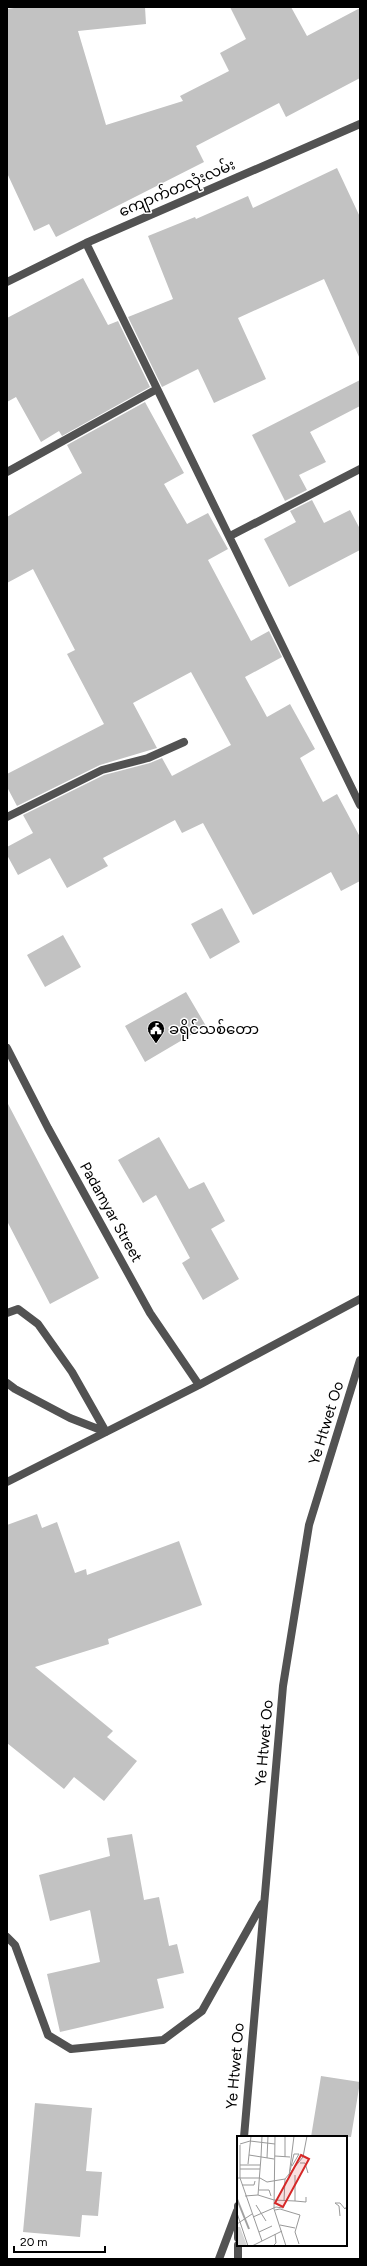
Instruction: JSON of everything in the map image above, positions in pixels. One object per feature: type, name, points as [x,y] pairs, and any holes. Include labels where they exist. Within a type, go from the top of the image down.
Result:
[{"type":"street","name":"ကျောက်တလုံးလမ်း","points":[[7,282],[86,243],[360,124]]},
{"type":"street","points":[[86,243],[360,805]]},
{"type":"street","points":[[7,472],[157,388]]},
{"type":"street","points":[[230,536],[360,469]]},
{"type":"street","points":[[7,817],[102,770],[148,758],[184,742]]},
{"type":"street","name":"Padamyar Street","points":[[7,1048],[48,1128],[150,1313],[199,1385]]},
{"type":"street","points":[[7,1482],[199,1385],[360,1299]]},
{"type":"street","points":[[7,1313],[18,1309],[38,1324],[72,1372],[106,1432]]},
{"type":"street","name":"Ye Htwet Oo","points":[[244,2136],[263,1902],[283,1686],[309,1525],[360,1360]]},
{"type":"street","points":[[7,1383],[15,1389],[70,1418],[106,1432]]},
{"type":"street","points":[[7,1937],[15,1945],[48,2035],[56,2041],[71,2049],[163,2040],[202,2011],[263,1902]]},
{"type":"street","points":[[219,2259],[237,2214]]},
{"type":"street","points":[[238,2246],[238,2259]]},
{"type":"building","points":[[21,7],[145,7],[146,24],[78,31],[106,125],[183,101],[180,96],[229,71],[220,53],[246,39],[230,7],[291,7],[307,36],[360,8],[360,78],[286,117],[279,103],[196,146],[204,162],[56,237],[49,224],[34,231],[7,173],[7,9]]},
{"type":"building","points":[[337,168],[360,217],[360,359],[324,279],[238,318],[266,379],[214,403],[198,369],[162,387],[128,317],[173,299],[148,236],[195,217],[196,219],[248,196],[253,208]]},
{"type":"building","points":[[83,278],[108,325],[118,321],[150,387],[62,436],[59,431],[41,442],[16,397],[7,402],[7,318]]},
{"type":"building","points":[[360,380],[360,406],[310,432],[326,462],[299,475],[307,490],[285,501],[252,435]]},
{"type":"building","points":[[145,402],[184,473],[164,484],[187,524],[208,513],[228,549],[208,560],[251,641],[269,631],[282,657],[245,677],[267,717],[290,704],[315,749],[300,758],[323,802],[337,794],[360,837],[360,881],[341,891],[331,872],[253,915],[203,823],[182,833],[175,820],[103,858],[108,866],[67,888],[50,858],[18,875],[7,855],[7,847],[33,833],[23,815],[104,775],[150,763],[162,758],[172,776],[231,745],[191,672],[133,703],[157,748],[100,765],[17,806],[7,787],[7,774],[104,724],[67,654],[75,650],[33,569],[7,583],[7,517],[82,473],[67,445]]},
{"type":"building","points":[[312,500],[324,523],[350,510],[360,529],[360,550],[289,587],[264,539],[296,522],[290,511]]},
{"type":"building","points":[[222,908],[240,942],[210,959],[191,924]]},
{"type":"building","points":[[63,935],[81,967],[45,987],[27,955]]},
{"type":"building","name":"ခရိုင်သစ်တော","points":[[186,992],[206,1026],[145,1062],[125,1026]]},
{"type":"building","points":[[7,1102],[99,1278],[50,1304],[7,1221]]},
{"type":"building","points":[[159,1137],[189,1189],[204,1182],[225,1221],[211,1229],[239,1279],[203,1300],[182,1263],[190,1258],[156,1195],[143,1203],[118,1160]]},
{"type":"building","points":[[37,1514],[42,1528],[57,1522],[75,1573],[86,1569],[87,1575],[179,1541],[202,1605],[108,1639],[109,1644],[35,1667],[113,1731],[107,1737],[137,1761],[104,1801],[74,1777],[64,1789],[7,1743],[7,1525]]},
{"type":"building","points":[[132,1834],[144,1900],[159,1897],[169,1946],[177,1944],[184,1973],[157,1979],[164,2008],[60,2032],[47,1974],[100,1962],[90,1910],[50,1921],[39,1875],[110,1856],[107,1838]]},
{"type":"building","points":[[321,2076],[360,2082],[351,2137],[311,2136]]},
{"type":"building","points":[[35,2103],[92,2108],[86,2171],[102,2172],[98,2216],[82,2215],[80,2237],[23,2232]]},
{"type":"place","name":"ခရိုင်သစ်တော","points":[[156,1044]]}]
